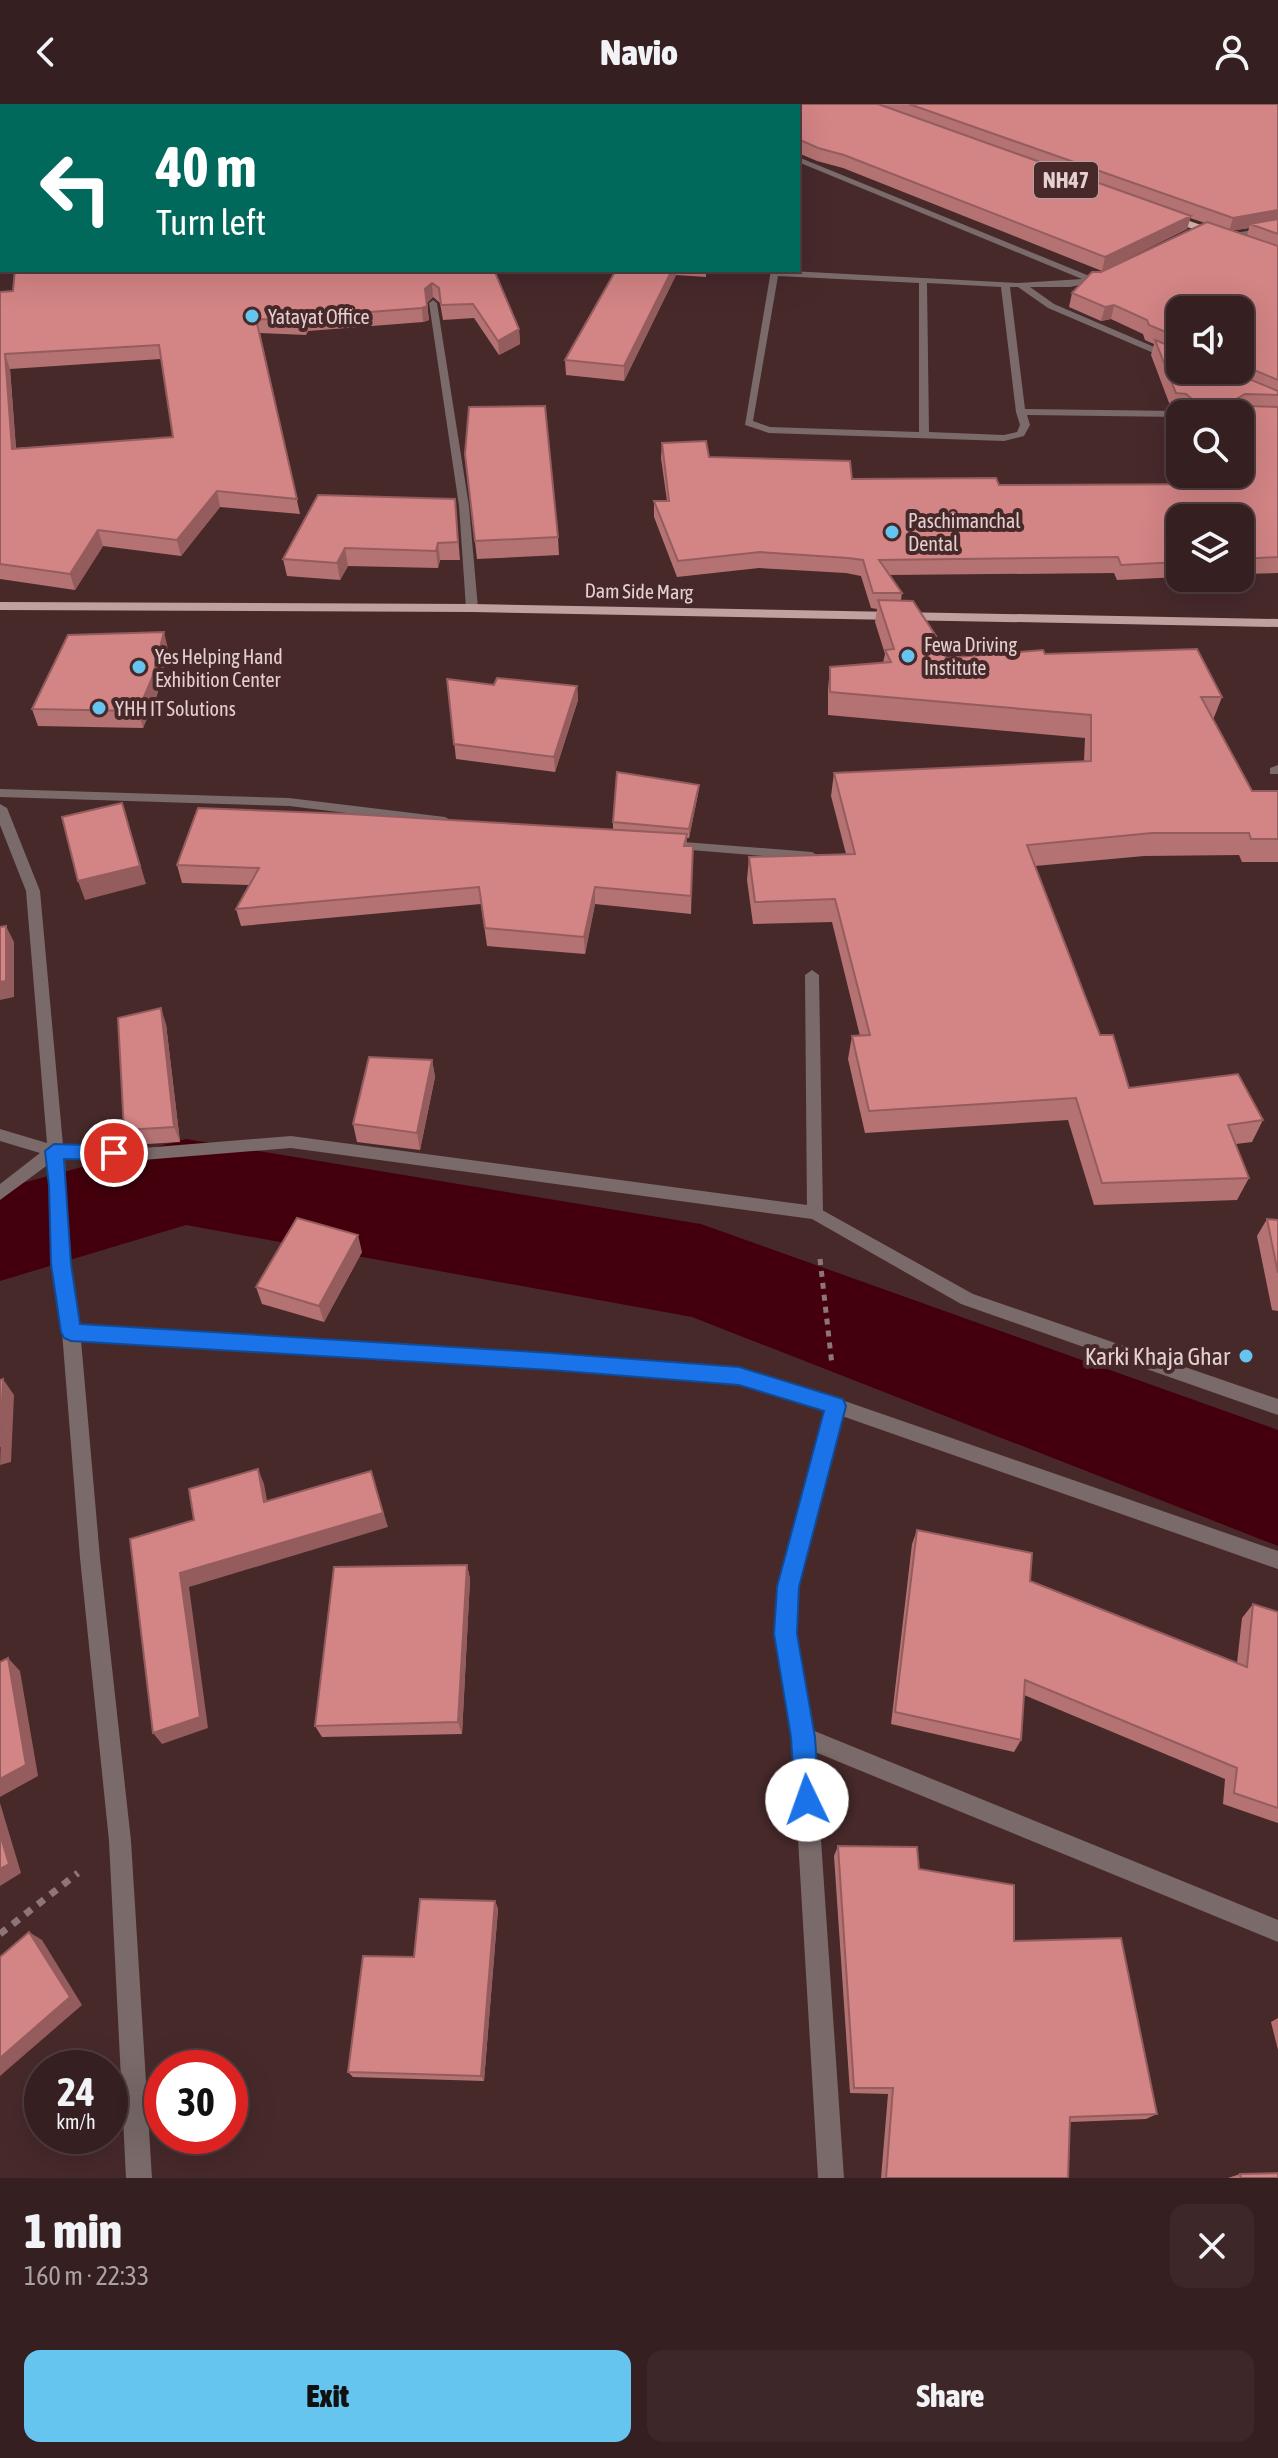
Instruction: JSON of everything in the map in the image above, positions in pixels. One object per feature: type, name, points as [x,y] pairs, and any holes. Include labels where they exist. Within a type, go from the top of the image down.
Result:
[{"type":"highway","points":[[1144,208],[1278,256]]},
{"type":"main road","name":"Dam Side Marg","points":[[0,606],[472,608],[1278,623]]},
{"type":"street","points":[[800,160],[1094,281]]},
{"type":"street","points":[[1224,236],[1278,227]]},
{"type":"street","points":[[1189,236],[1202,229]]},
{"type":"street","points":[[1005,283],[1025,425],[1021,434],[1004,438],[769,430],[748,423],[775,272],[1005,283],[1021,285],[1094,281],[1108,274]]},
{"type":"street","points":[[923,280],[924,435]]},
{"type":"street","points":[[1021,285],[1051,306],[1166,355]]},
{"type":"street","points":[[433,303],[464,506],[472,608]]},
{"type":"street","points":[[1021,412],[1166,414]]},
{"type":"street","points":[[0,793],[289,802],[462,823]]},
{"type":"street","points":[[0,808],[33,891],[59,1186],[61,1264],[71,1332],[90,1558],[120,1841],[139,2178]]},
{"type":"street","points":[[659,844],[812,856]]},
{"type":"street","points":[[812,975],[815,1213]]},
{"type":"street","points":[[0,1135],[54,1151],[143,1154],[291,1142],[815,1213],[967,1299],[1278,1407]]},
{"type":"street","points":[[0,1193],[54,1151]]},
{"type":"street","points":[[71,1332],[551,1361],[739,1376],[836,1406],[1278,1560]]},
{"type":"street","points":[[831,2178],[803,1737],[785,1634],[788,1587],[836,1406]]},
{"type":"street","points":[[803,1737],[1278,1931]]},
{"type":"path","points":[[815,1213],[836,1406]]},
{"type":"path","points":[[0,1934],[120,1841]]},
{"type":"building","points":[[800,104],[878,104],[1191,216],[1105,257],[844,155],[800,140]]},
{"type":"building","points":[[909,104],[1278,104],[1278,210],[1233,218]]},
{"type":"building","points":[[1278,219],[1278,234],[1250,224]]},
{"type":"building","points":[[1207,222],[1278,246],[1278,380],[1254,370],[1254,296],[1166,296],[1166,332],[1114,305],[1105,307],[1072,293],[1092,272],[1101,272]]},
{"type":"building","points":[[15,272],[495,272],[519,329],[498,341],[473,304],[441,305],[439,288],[432,283],[425,289],[427,306],[422,308],[305,317],[304,320],[256,319],[297,499],[217,491],[177,540],[98,530],[70,574],[0,564],[0,292],[13,291]],"holes":[[[159,345],[173,437],[12,449],[5,354]]]},
{"type":"building","points":[[615,272],[671,272],[624,366],[565,360]]},
{"type":"building","points":[[1155,340],[1166,344],[1166,368]]},
{"type":"building","points":[[1254,381],[1278,391],[1278,395],[1245,394],[1238,398],[1240,400],[1190,400],[1186,394],[1176,393],[1172,384],[1254,384]]},
{"type":"building","points":[[545,406],[558,537],[475,541],[465,454],[469,407]]},
{"type":"building","points":[[1254,406],[1278,407],[1278,557],[1254,558],[1254,504],[1166,504],[1166,563],[1121,565],[1118,557],[879,560],[902,593],[873,593],[863,560],[760,552],[678,561],[654,501],[669,501],[662,443],[706,441],[709,457],[850,461],[852,479],[996,478],[999,485],[1166,484],[1166,488],[1254,488]]},
{"type":"building","points":[[318,495],[455,499],[458,542],[438,543],[436,551],[345,548],[337,563],[283,559]]},
{"type":"building","points":[[878,600],[913,601],[946,658],[1043,650],[1045,654],[1197,649],[1222,697],[1201,697],[1252,791],[1278,791],[1278,839],[1251,839],[1249,833],[1152,833],[1027,845],[1100,1035],[1113,1035],[1129,1088],[1238,1074],[1263,1120],[1228,1125],[1249,1178],[1102,1183],[1076,1098],[869,1111],[852,1036],[870,1035],[835,899],[755,902],[749,857],[855,854],[834,773],[1091,761],[1091,715],[830,692],[830,667],[891,662],[885,650],[894,649]]},
{"type":"building","points":[[164,632],[152,678],[138,711],[32,709],[68,635]]},
{"type":"building","points":[[497,678],[577,686],[554,757],[454,744],[447,679],[494,685]]},
{"type":"building","points":[[617,772],[699,785],[689,829],[613,822]]},
{"type":"building","points":[[122,803],[140,866],[78,881],[62,817]]},
{"type":"building","points":[[198,808],[687,834],[684,846],[693,846],[691,896],[595,887],[584,937],[485,928],[479,887],[236,909],[259,868],[177,865]]},
{"type":"building","points":[[6,926],[6,981],[0,982],[0,927]]},
{"type":"building","points":[[161,1008],[174,1127],[124,1130],[118,1018]]},
{"type":"building","points":[[369,1057],[432,1060],[417,1133],[353,1124]]},
{"type":"building","points":[[297,1218],[358,1235],[319,1306],[256,1287]]},
{"type":"building","points":[[1267,1219],[1278,1220],[1278,1273]]},
{"type":"building","points":[[3,1379],[0,1447],[0,1380]]},
{"type":"building","points":[[258,1469],[264,1502],[371,1471],[383,1513],[180,1573],[200,1717],[153,1733],[130,1539],[194,1520],[189,1489]]},
{"type":"building","points":[[917,1530],[1032,1553],[1030,1581],[1247,1667],[1253,1604],[1278,1612],[1278,1808],[1234,1793],[1237,1768],[1025,1680],[1021,1740],[895,1712]]},
{"type":"building","points":[[467,1565],[458,1722],[315,1726],[334,1567]]},
{"type":"building","points":[[8,1658],[26,1765],[0,1779],[0,1662]]},
{"type":"building","points":[[0,1834],[9,1864],[0,1869]]},
{"type":"building","points":[[838,1846],[917,1847],[919,1869],[1014,1885],[1014,1941],[1121,1938],[1157,2114],[1070,2117],[1068,2178],[886,2178],[893,2088],[854,2088]]},
{"type":"building","points":[[420,1899],[495,1901],[481,2076],[348,2072],[363,1956],[414,1957]]},
{"type":"building","points":[[29,1932],[70,1997],[0,2058],[0,1957]]},
{"type":"building","points":[[1278,2173],[1278,2178],[1241,2178],[1240,2174]]},
{"type":"waterway","points":[[0,1235],[186,1182],[701,1271],[1278,1488]]},
{"type":"place","name":"Yatayat Office","points":[[252,316]]},
{"type":"place","name":"Paschimanchal Dental","points":[[892,532]]},
{"type":"place","name":"Fewa Driving Institute","points":[[908,656]]},
{"type":"place","name":"Yes Helping Hand Exhibition Center","points":[[139,667]]},
{"type":"place","name":"YHH IT Solutions","points":[[99,708]]},
{"type":"place","name":"Karki Khaja Ghar","points":[[1246,1356]]},
{"type":"route","points":[[114,1153],[54,1151],[59,1186],[61,1264],[71,1332],[551,1361],[739,1376],[836,1406],[788,1587],[785,1634],[803,1737],[807,1800]]}]
